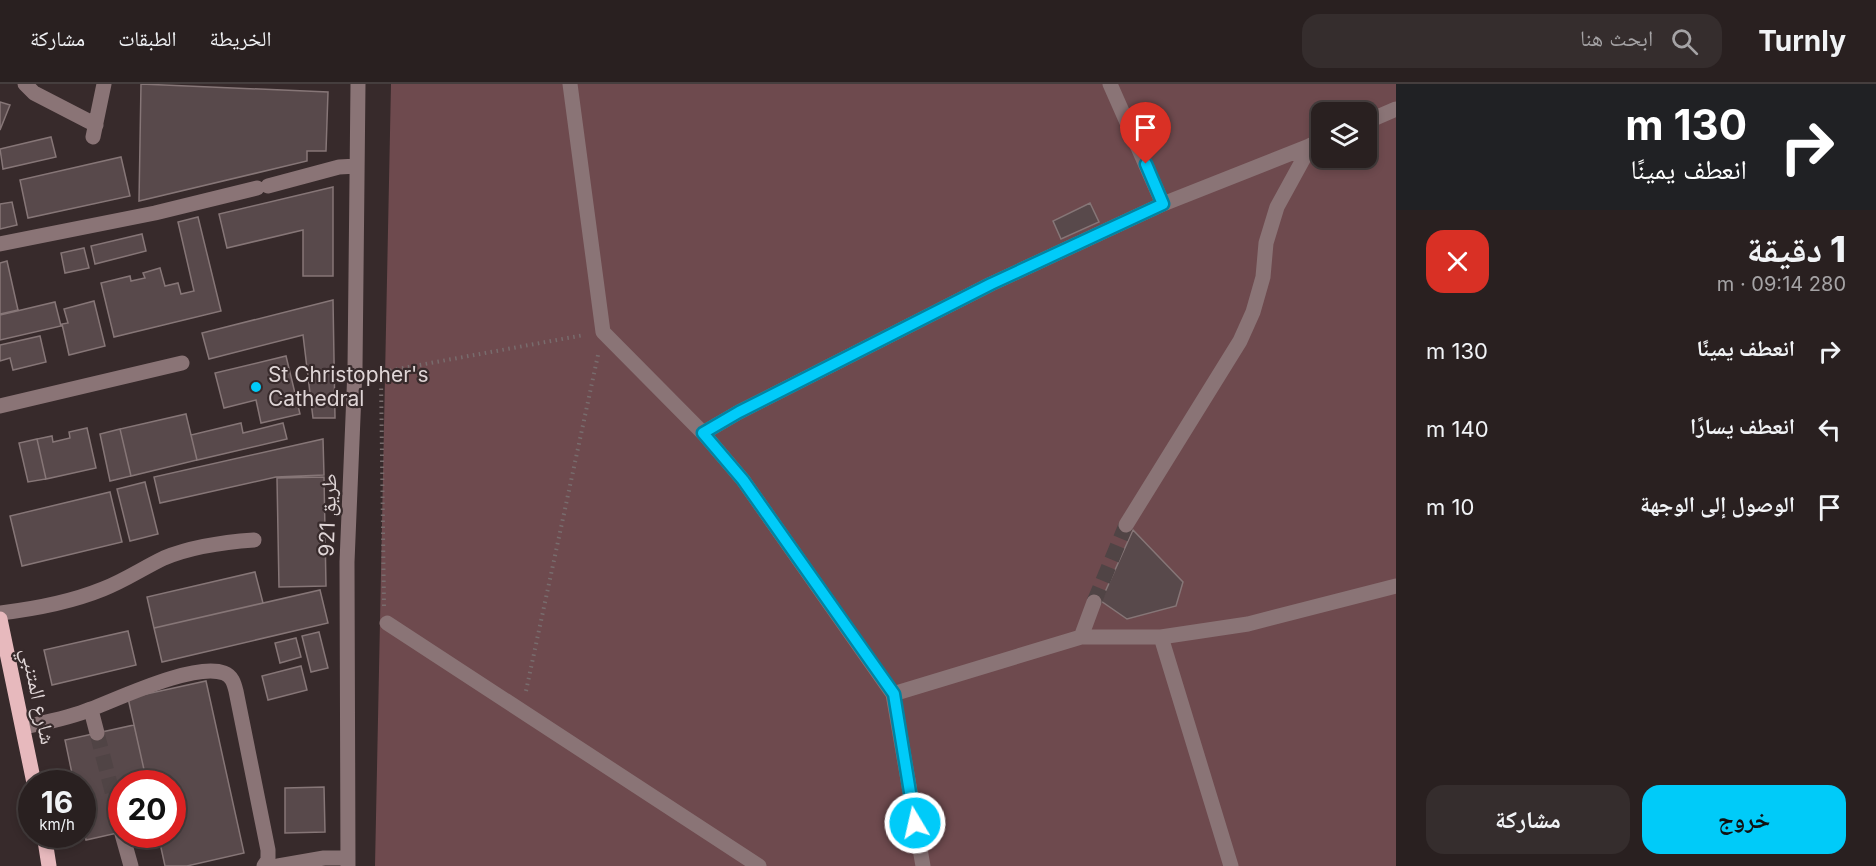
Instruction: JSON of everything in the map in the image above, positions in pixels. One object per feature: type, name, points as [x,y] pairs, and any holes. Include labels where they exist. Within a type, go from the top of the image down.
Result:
[{"type":"main road","name":"شارع المتنبي","points":[[1,622],[5,665],[24,727],[32,770]]},
{"type":"main road","points":[[47,848],[50,866]]},
{"type":"street","points":[[25,84],[34,93],[95,131],[104,84]]},
{"type":"street","name":"طريق 921","points":[[348,862],[347,562],[355,369],[358,84]]},
{"type":"street","points":[[570,84],[603,332],[703,433],[743,480],[894,694],[923,866]]},
{"type":"street","points":[[1110,84],[1163,204]]},
{"type":"street","points":[[1377,117],[1396,109]]},
{"type":"street","points":[[703,433],[739,412],[991,284],[1163,204],[1311,145]]},
{"type":"street","points":[[1126,525],[1240,341],[1253,312],[1263,277],[1266,243],[1277,207],[1311,151]]},
{"type":"street","points":[[0,244],[155,213],[339,167],[357,166]]},
{"type":"street","points":[[0,406],[183,363]]},
{"type":"street","points":[[1,622],[34,607],[86,595],[105,588],[168,557],[195,548],[225,542],[254,540]]},
{"type":"street","points":[[894,694],[1081,637],[1161,637],[1248,624],[1396,586]]},
{"type":"street","points":[[1081,637],[1094,602]]},
{"type":"street","points":[[387,623],[759,866]]},
{"type":"street","points":[[1161,637],[1231,866]]},
{"type":"street","points":[[24,727],[59,720],[91,710],[161,682],[206,671],[226,673],[234,680],[268,850],[268,860],[264,866]]},
{"type":"street","points":[[91,710],[97,733]]},
{"type":"street","points":[[126,848],[131,866]]},
{"type":"street","points":[[278,866],[324,858],[348,862]]},
{"type":"path","points":[[387,623],[384,613],[381,403],[381,380],[384,374],[392,370],[603,332],[522,712]]},
{"type":"shaded area","points":[[391,84],[1396,84],[1396,866],[375,866]]},
{"type":"building","points":[[141,84],[328,92],[326,151],[307,151],[307,161],[139,201]]},
{"type":"building","points":[[0,102],[10,105],[0,130]]},
{"type":"building","points":[[51,137],[56,157],[3,169],[0,149]]},
{"type":"building","points":[[121,157],[130,196],[28,218],[20,180]]},
{"type":"building","points":[[333,187],[333,276],[303,276],[303,230],[227,248],[219,214]]},
{"type":"building","points":[[12,202],[17,225],[0,229],[0,204]]},
{"type":"building","points":[[1090,203],[1099,222],[1061,239],[1053,221]]},
{"type":"building","points":[[198,217],[221,311],[114,337],[101,283],[130,276],[131,281],[145,278],[143,273],[160,268],[165,286],[178,283],[181,294],[194,291],[178,222]]},
{"type":"building","points":[[142,234],[146,251],[95,264],[91,246]]},
{"type":"building","points":[[84,248],[89,268],[65,273],[61,253]]},
{"type":"building","points":[[7,261],[18,310],[0,314],[0,263]]},
{"type":"building","points":[[333,300],[335,418],[313,418],[303,335],[209,359],[202,333]]},
{"type":"building","points":[[94,301],[105,346],[69,355],[62,324],[68,323],[64,309]]},
{"type":"building","points":[[55,302],[61,326],[0,340],[0,315]]},
{"type":"building","points":[[40,336],[46,362],[13,370],[10,358],[0,361],[0,345]]},
{"type":"building","name":"St Christopher's Cathedral","points":[[286,356],[300,414],[261,423],[256,400],[224,408],[215,373]]},
{"type":"building","points":[[186,414],[197,460],[131,476],[120,429]]},
{"type":"building","points":[[241,423],[243,433],[283,423],[287,439],[197,460],[191,435]]},
{"type":"building","points":[[87,428],[96,468],[46,479],[37,439],[52,436],[53,442],[70,438],[69,432]]},
{"type":"building","points":[[120,429],[131,476],[110,481],[100,434]]},
{"type":"building","points":[[37,439],[46,479],[28,482],[19,443]]},
{"type":"building","points":[[323,439],[324,475],[276,477],[160,503],[154,477]]},
{"type":"building","points":[[324,477],[326,586],[279,587],[277,478]]},
{"type":"building","points":[[145,482],[158,534],[130,541],[117,489]]},
{"type":"building","points":[[110,492],[122,542],[22,566],[10,516]]},
{"type":"building","points":[[1133,530],[1183,582],[1176,606],[1127,619],[1101,601]]},
{"type":"building","points":[[255,572],[263,603],[154,628],[147,597]]},
{"type":"building","points":[[320,590],[328,623],[162,662],[154,628]]},
{"type":"building","points":[[128,631],[136,665],[52,685],[44,650]]},
{"type":"building","points":[[319,632],[328,668],[311,672],[302,636]]},
{"type":"building","points":[[296,638],[301,657],[280,663],[275,643]]},
{"type":"building","points":[[301,666],[307,690],[268,700],[262,676]]},
{"type":"building","points":[[206,681],[244,853],[187,866],[165,866],[161,848],[186,848],[186,770],[144,770],[128,698]]},
{"type":"building","points":[[134,725],[144,770],[108,770],[108,835],[96,838],[96,770],[71,770],[65,740]]},
{"type":"building","points":[[324,787],[325,832],[285,833],[285,788]]},
{"type":"tunnel","points":[[1094,602],[1126,525]]},
{"type":"tunnel","points":[[97,733],[108,776]]},
{"type":"place","name":"St Christopher's Cathedral","points":[[256,387]]},
{"type":"route","points":[[915,823],[894,694],[743,480],[703,433],[739,412],[991,284],[1163,204],[1146,164]]}]
